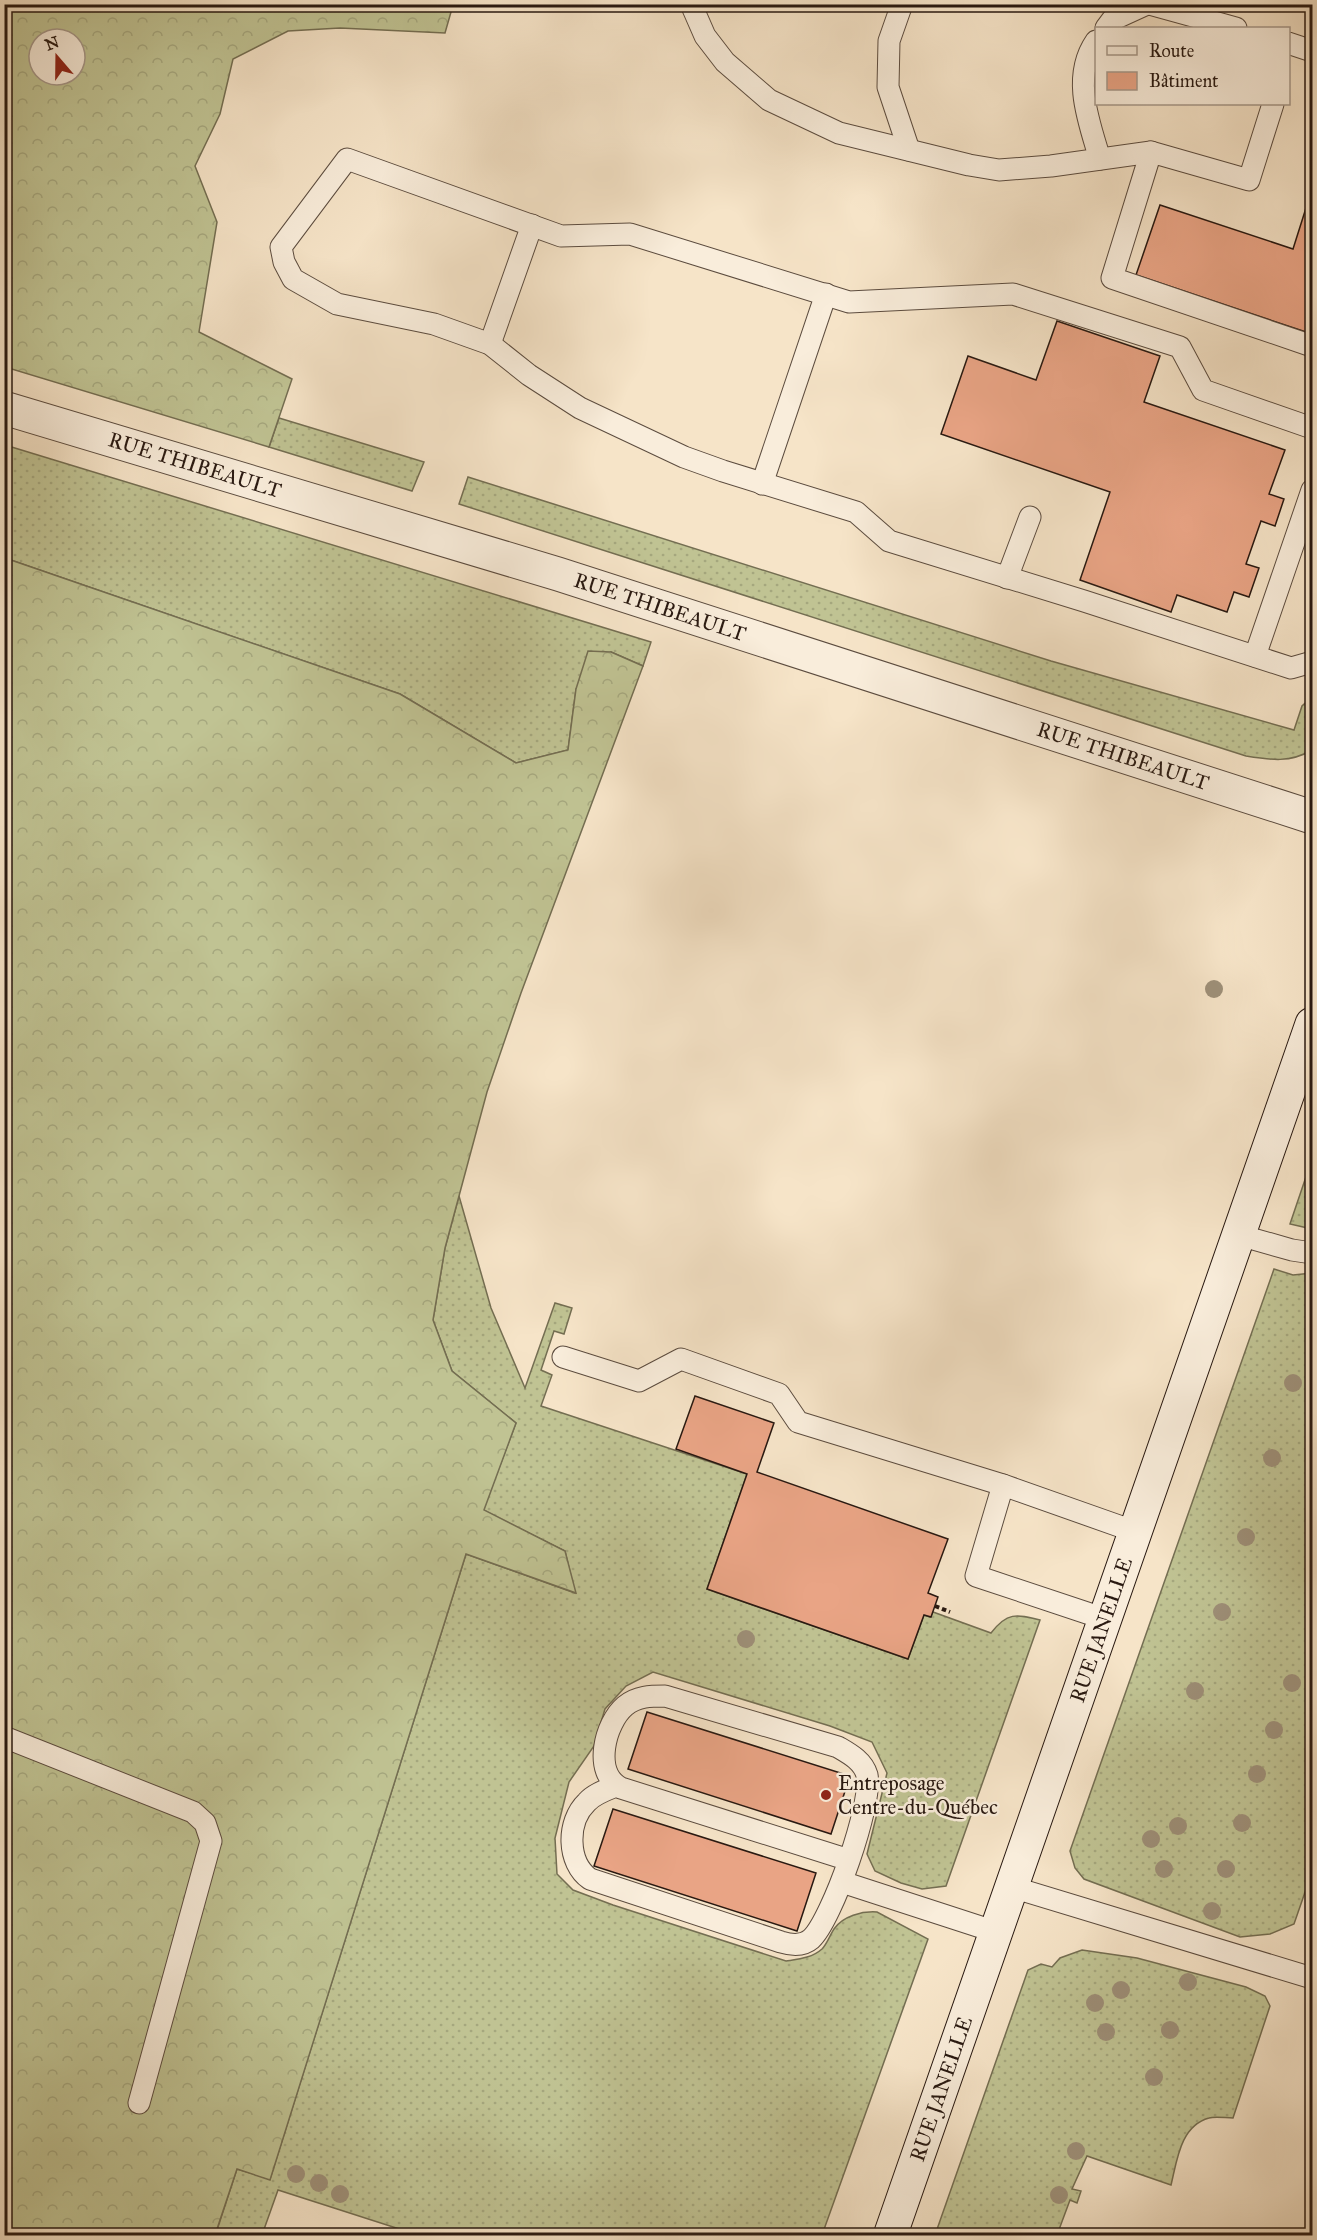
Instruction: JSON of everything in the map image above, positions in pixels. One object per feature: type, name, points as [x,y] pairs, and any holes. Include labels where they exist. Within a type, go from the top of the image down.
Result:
[{"type":"street","name":"RUE THIBEAULT","points":[[4,408],[558,574],[1312,817]]},
{"type":"street","name":"RUE JANELLE","points":[[890,2235],[1312,1024]]},
{"type":"lane","points":[[691,4],[705,36],[725,62],[769,100],[839,133],[969,165],[999,170],[1051,166],[1151,152],[1249,180],[1273,105]]},
{"type":"lane","points":[[902,4],[889,41],[888,87],[909,150]]},
{"type":"lane","points":[[1107,27],[1112,20],[1148,4],[1232,27]]},
{"type":"lane","points":[[1095,42],[1090,50],[1083,78],[1086,112],[1100,159]]},
{"type":"lane","points":[[1290,47],[1312,51]]},
{"type":"lane","points":[[1151,152],[1112,278],[1312,346]]},
{"type":"lane","points":[[1312,428],[1203,390],[1180,347],[1013,294],[849,302],[630,234],[561,236],[347,159],[281,247],[284,262],[293,279],[337,304],[434,324],[490,344],[529,375],[580,408],[684,457],[762,484],[856,512],[889,542],[1291,668],[1312,662]]},
{"type":"lane","points":[[490,344],[532,225]]},
{"type":"lane","points":[[762,484],[826,294]]},
{"type":"lane","points":[[1256,656],[1312,489]]},
{"type":"lane","points":[[1007,578],[1030,517]]},
{"type":"lane","points":[[1239,1235],[1292,1250],[1312,1252]]},
{"type":"lane","points":[[563,1357],[639,1381],[681,1359],[779,1394],[798,1422],[1003,1485],[1136,1532]]},
{"type":"lane","points":[[1003,1485],[976,1576],[1105,1619]]},
{"type":"lane","points":[[616,1786],[598,1794],[586,1803],[577,1817],[572,1838],[575,1862],[582,1873],[590,1879],[790,1945],[802,1944],[811,1939],[842,1882],[849,1860],[865,1803],[867,1775],[861,1763],[838,1747],[665,1696],[639,1698],[626,1705],[609,1731],[605,1745],[605,1763],[609,1777],[616,1786],[849,1860]]},
{"type":"lane","points":[[4,1737],[193,1812],[205,1823],[211,1841],[139,2103]]},
{"type":"lane","points":[[842,1882],[996,1932]]},
{"type":"lane","points":[[1012,1887],[1312,1978]]},
{"type":"path","points":[[935,1606],[950,1612]]},
{"type":"green space","points":[[4,5],[453,5],[445,33],[340,28],[288,31],[233,59],[220,114],[195,166],[217,222],[199,332],[292,379],[269,447],[5,367]]},
{"type":"green space","points":[[279,418],[424,462],[412,491],[269,447]]},
{"type":"green space","points":[[5,445],[651,642],[643,666],[611,652],[576,689],[568,750],[516,763],[400,694],[5,558]]},
{"type":"green space","points":[[468,477],[1051,661],[1294,730],[1302,706],[1312,697],[1312,750],[1288,759],[1246,756],[459,504]]},
{"type":"green space","points":[[5,558],[400,694],[516,763],[568,750],[576,689],[588,651],[611,652],[643,666],[521,993],[487,1092],[445,1248],[433,1320],[452,1371],[516,1423],[484,1510],[565,1551],[576,1593],[466,1554],[270,2180],[237,2169],[215,2235],[5,2236]]},
{"type":"green space","points":[[1312,1159],[1312,1229],[1290,1224]]},
{"type":"green space","points":[[459,1196],[491,1308],[525,1388],[555,1303],[572,1308],[564,1334],[554,1331],[541,1370],[552,1375],[541,1406],[747,1474],[707,1589],[908,1659],[924,1615],[930,1617],[933,1612],[991,1633],[1002,1621],[1012,1616],[1040,1620],[946,1886],[922,1889],[901,1883],[875,1871],[867,1854],[887,1773],[872,1742],[830,1726],[653,1672],[626,1686],[605,1709],[594,1746],[569,1782],[555,1838],[557,1874],[573,1890],[786,1961],[805,1958],[818,1952],[824,1947],[838,1924],[853,1915],[865,1912],[877,1912],[928,1939],[822,2235],[418,2235],[278,2190],[262,2235],[215,2236],[237,2169],[270,2179],[466,1554],[575,1593],[565,1551],[483,1510],[516,1423],[452,1371],[433,1320],[445,1248]]},
{"type":"green space","points":[[1274,1269],[1293,1275],[1312,1273],[1312,1872],[1294,1924],[1270,1934],[1240,1937],[1084,1879],[1075,1868],[1070,1851]]},
{"type":"green space","points":[[1082,1950],[1137,1958],[1246,1987],[1265,1996],[1270,2006],[1233,2118],[1209,2118],[1192,2128],[1181,2146],[1171,2185],[1087,2156],[1072,2189],[1081,2191],[1077,2203],[1070,2200],[1057,2235],[935,2235],[1028,1970],[1041,1964],[1052,1967],[1060,1958]]},
{"type":"building","points":[[1312,189],[1312,334],[1136,275],[1160,205],[1293,249]]},
{"type":"building","points":[[1057,321],[1160,356],[1144,402],[1285,450],[1269,494],[1284,499],[1275,526],[1261,521],[1246,564],[1259,568],[1249,597],[1234,592],[1227,612],[1177,595],[1171,612],[1080,580],[1110,492],[941,434],[968,356],[1036,380]]},
{"type":"building","points":[[695,1396],[774,1423],[757,1472],[948,1539],[928,1593],[938,1597],[931,1617],[924,1615],[908,1659],[707,1589],[747,1474],[676,1449]]},
{"type":"building","points":[[647,1712],[850,1776],[831,1834],[628,1769]]},
{"type":"building","points":[[613,1809],[816,1873],[797,1931],[594,1866]]},
{"type":"place","name":"Entreposage Centre-du-Québec","points":[[826,1795]]}]
